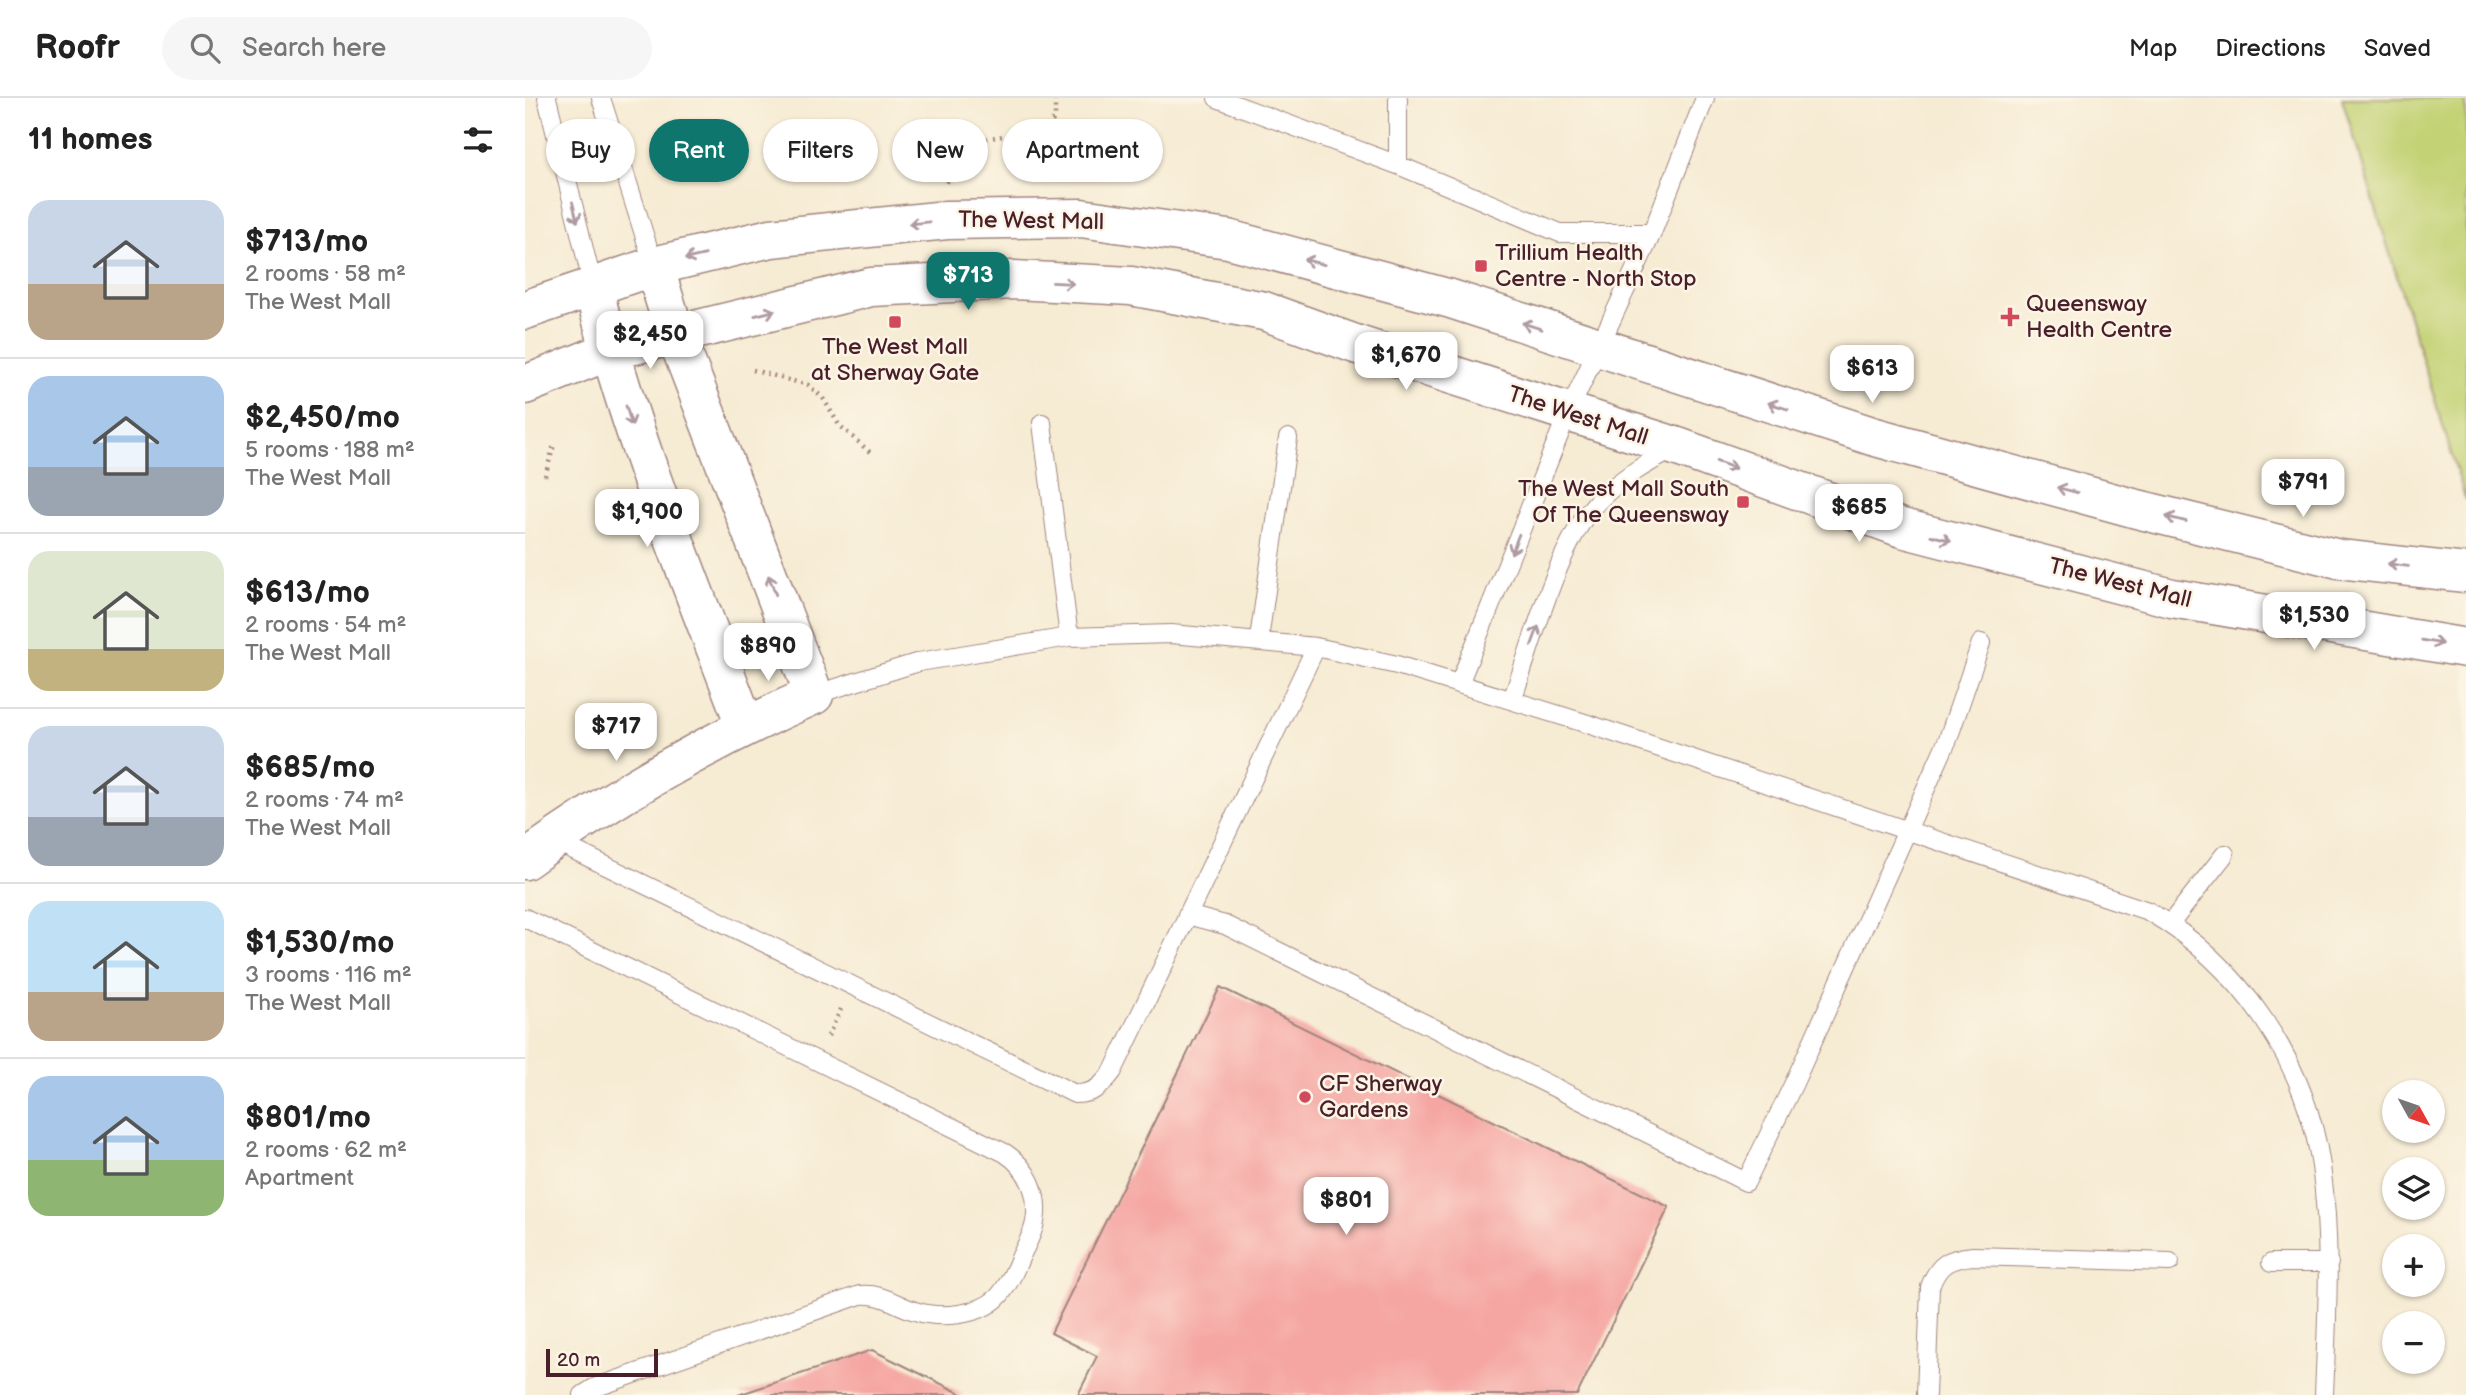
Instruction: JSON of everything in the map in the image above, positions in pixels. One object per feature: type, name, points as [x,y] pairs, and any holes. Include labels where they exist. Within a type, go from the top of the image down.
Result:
[{"type":"main road","name":"The West Mall","points":[[525,310],[654,267],[771,238],[947,220],[1081,218],[1228,239],[1451,299],[1872,436],[2133,508],[2339,559],[2466,573]]},
{"type":"main road","points":[[539,850],[655,773],[745,725],[814,695],[675,333],[654,267]]},
{"type":"main road","name":"The West Mall","points":[[525,385],[609,351],[871,287],[1014,280],[1131,286],[1264,311],[1358,345],[1678,447],[1902,528],[2145,591],[2466,648]]},
{"type":"main road","points":[[593,286],[609,351],[634,432],[745,725]]},
{"type":"lane","points":[[547,98],[593,286]]},
{"type":"lane","points":[[601,98],[654,267]]},
{"type":"lane","points":[[1398,98],[1398,166]]},
{"type":"lane","points":[[1459,684],[1568,413],[1652,233],[1705,98]]},
{"type":"lane","points":[[1224,99],[1398,166],[1560,233],[1652,233]]},
{"type":"lane","points":[[1042,423],[1069,637]]},
{"type":"lane","points":[[1259,639],[1288,438]]},
{"type":"lane","points":[[1512,700],[1571,537],[1598,500],[1639,467],[1678,447]]},
{"type":"lane","points":[[814,695],[919,662],[1010,644],[1069,637],[1171,634],[1259,639],[1316,647],[1397,665],[1512,700],[2148,911],[2170,924],[2203,950],[2239,988],[2270,1027],[2301,1089],[2321,1165],[2329,1264],[2324,1395]]},
{"type":"lane","points":[[1187,915],[1225,925],[1746,1182],[1794,1083],[1948,739],[1980,643]]},
{"type":"lane","points":[[539,850],[853,984],[1075,1094],[1089,1094],[1103,1085],[1113,1071],[1316,647]]},
{"type":"lane","points":[[2170,924],[2225,854]]},
{"type":"lane","points":[[525,918],[1005,1153],[1020,1163],[1030,1179],[1036,1214],[1034,1229],[1002,1292],[986,1305],[946,1315],[913,1311],[886,1297],[860,1296],[594,1388],[583,1395]]},
{"type":"lane","points":[[1926,1395],[1930,1287],[1936,1271],[1945,1262],[1973,1256],[2170,1262]]},
{"type":"lane","points":[[2271,1263],[2329,1264]]},
{"type":"path","points":[[947,220],[950,156],[960,143],[1045,129],[1055,118],[1055,98]]},
{"type":"path","points":[[753,370],[807,386],[823,398],[839,425],[872,454]]},
{"type":"path","points":[[545,476],[554,445]]},
{"type":"path","points":[[815,1062],[853,984]]},
{"type":"green space","points":[[2342,98],[2466,98],[2466,501]]},
{"type":"building","name":"CF Sherway Gardens","points":[[1220,987],[1669,1207],[1577,1395],[1078,1395],[1097,1356],[1051,1333]]},
{"type":"building","points":[[872,1350],[964,1395],[738,1395]]},
{"type":"place","name":"Trillium Health Centre - North Stop","points":[[1481,266]]},
{"type":"place","name":"Queensway Health Centre","points":[[2010,317]]},
{"type":"place","name":"The West Mall at Sherway Gate","points":[[895,322]]},
{"type":"place","name":"The West Mall South Of The Queensway","points":[[1743,502]]},
{"type":"place","name":"CF Sherway Gardens","points":[[1305,1097]]}]
